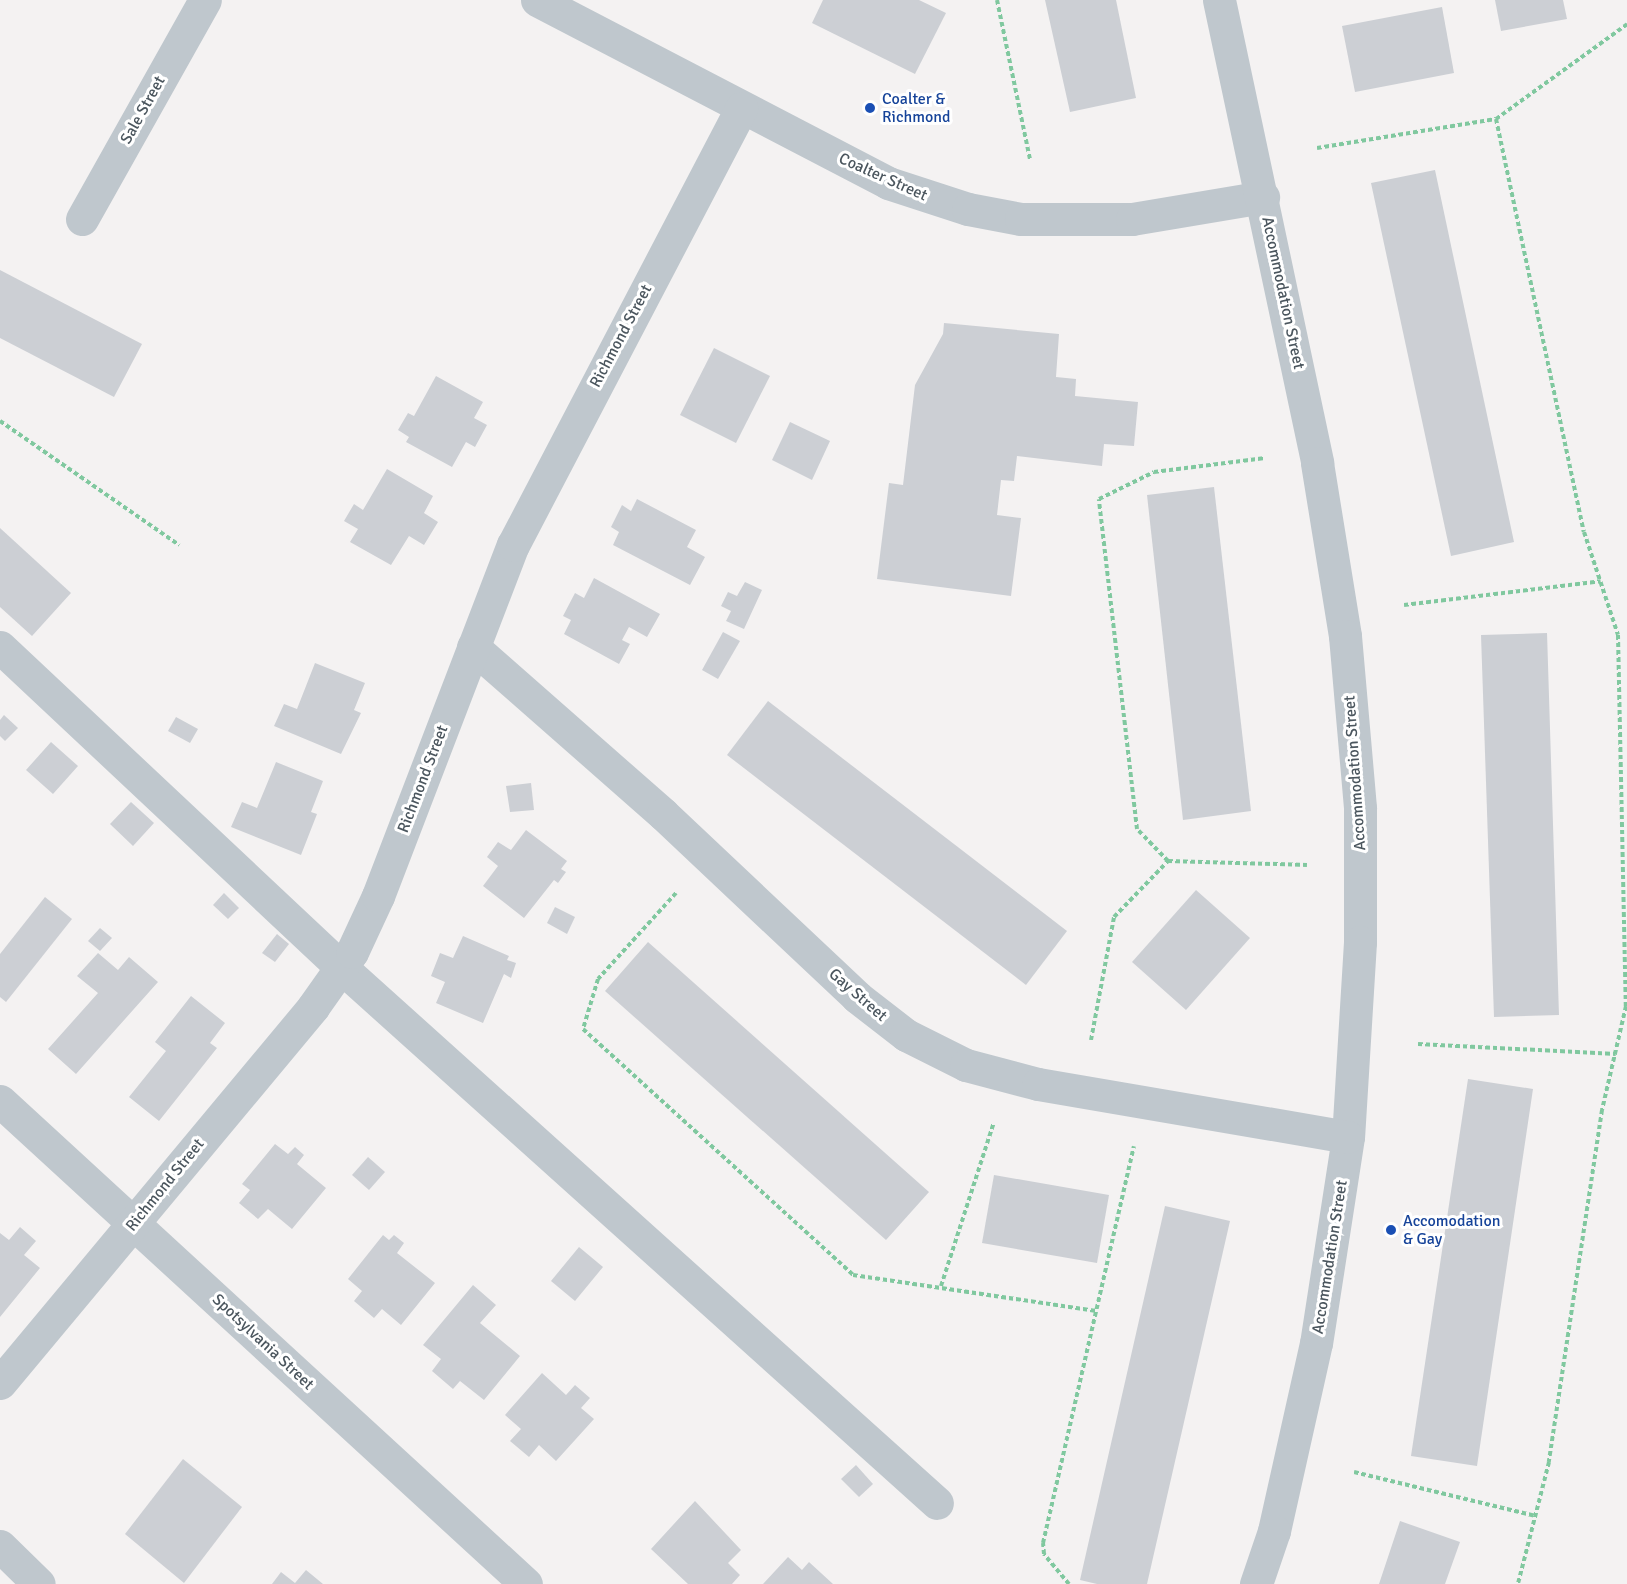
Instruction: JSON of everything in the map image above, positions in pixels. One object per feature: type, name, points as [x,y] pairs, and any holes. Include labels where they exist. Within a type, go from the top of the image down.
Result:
[{"type":"street","name":"Sale Street","points":[[82,219],[205,0]]},
{"type":"street","name":"Coalter Street","points":[[537,0],[741,108],[925,198],[1021,219],[1132,219],[1263,197]]},
{"type":"street","name":"Accommodation Street","points":[[1219,0],[1263,197],[1317,462],[1349,682],[1360,808],[1360,942],[1348,1137],[1316,1343],[1274,1531],[1256,1584]]},
{"type":"street","name":"Richmond Street","points":[[0,1383],[135,1223],[342,968],[378,896],[513,544],[741,108]]},
{"type":"street","points":[[0,647],[342,968],[937,1503]]},
{"type":"street","name":"Gay Street","points":[[473,647],[663,813],[857,997],[906,1035],[966,1065],[1038,1084],[1348,1137]]},
{"type":"street","name":"Spotsylvania Street","points":[[0,1101],[526,1584]]},
{"type":"street","points":[[0,1545],[39,1584]]},
{"type":"path","points":[[998,0],[1030,160]]},
{"type":"path","points":[[1317,148],[1496,119],[1627,24]]},
{"type":"path","points":[[1496,119],[1584,532],[1618,635],[1626,1006],[1602,1110],[1549,1462],[1518,1584]]},
{"type":"path","points":[[0,421],[179,545]]},
{"type":"path","points":[[1265,458],[1154,471],[1099,499],[1137,829],[1168,861],[1308,865]]},
{"type":"path","points":[[1404,605],[1601,582]]},
{"type":"path","points":[[1091,1040],[1114,917],[1168,861]]},
{"type":"path","points":[[676,892],[598,979],[583,1029],[853,1275],[941,1286],[1096,1311]]},
{"type":"path","points":[[1418,1044],[1616,1054]]},
{"type":"path","points":[[941,1286],[994,1122]]},
{"type":"path","points":[[1069,1584],[1044,1554],[1043,1543],[1134,1146]]},
{"type":"path","points":[[1354,1472],[1536,1516]]},
{"type":"building","points":[[823,0],[919,0],[946,13],[915,74],[812,23]]},
{"type":"building","points":[[1045,0],[1116,0],[1136,98],[1070,112]]},
{"type":"building","points":[[1495,0],[1563,0],[1567,19],[1501,31]]},
{"type":"building","points":[[1442,7],[1454,73],[1355,92],[1342,26]]},
{"type":"building","points":[[1435,170],[1514,542],[1451,556],[1371,183]]},
{"type":"building","points":[[0,270],[142,344],[114,397],[0,338]]},
{"type":"building","points":[[944,323],[1059,334],[1056,377],[1076,379],[1075,396],[1138,402],[1134,446],[1104,444],[1102,466],[1017,456],[1014,481],[1001,480],[997,515],[1021,518],[1011,596],[877,579],[889,483],[903,485],[915,385],[943,334]]},
{"type":"building","points":[[714,348],[770,376],[736,443],[680,415]]},
{"type":"building","points":[[436,376],[483,402],[474,418],[487,425],[475,447],[466,442],[452,467],[406,442],[409,437],[398,430],[408,413],[414,416]]},
{"type":"building","points":[[790,422],[830,441],[812,480],[772,460]]},
{"type":"building","points":[[387,469],[433,496],[424,513],[438,522],[424,545],[409,536],[391,565],[350,542],[358,529],[344,521],[354,504],[363,510]]},
{"type":"building","points":[[1214,487],[1251,811],[1183,820],[1147,495]]},
{"type":"building","points":[[637,499],[696,530],[687,547],[705,557],[690,585],[613,545],[619,532],[611,527],[622,505],[631,511]]},
{"type":"building","points":[[0,528],[71,593],[32,636],[0,607]]},
{"type":"building","points":[[594,578],[660,614],[647,637],[629,627],[622,640],[630,644],[619,664],[564,634],[571,620],[563,616],[575,593],[584,598]]},
{"type":"building","points":[[745,582],[762,590],[744,629],[726,621],[731,611],[721,606],[728,592],[737,596]]},
{"type":"building","points":[[723,632],[740,641],[718,679],[702,670]]},
{"type":"building","points":[[1547,633],[1559,1015],[1494,1017],[1481,635]]},
{"type":"building","points":[[315,663],[365,683],[354,710],[361,713],[341,754],[274,726],[284,704],[297,709]]},
{"type":"building","points":[[768,701],[1067,931],[1026,985],[727,755]]},
{"type":"building","points":[[4,715],[18,728],[5,741],[0,736],[0,720]]},
{"type":"building","points":[[176,717],[198,729],[190,743],[168,731]]},
{"type":"building","points":[[51,742],[78,766],[53,794],[26,770]]},
{"type":"building","points":[[276,762],[323,781],[311,812],[317,814],[301,855],[231,827],[242,802],[257,808]]},
{"type":"building","points":[[531,783],[534,810],[510,812],[506,786]]},
{"type":"building","points":[[131,802],[154,823],[133,846],[110,824]]},
{"type":"building","points":[[526,830],[567,861],[561,869],[566,872],[558,883],[554,880],[524,918],[483,886],[498,866],[487,857],[498,842],[511,850]]},
{"type":"building","points":[[1196,890],[1250,938],[1186,1010],[1132,962]]},
{"type":"building","points":[[224,893],[239,908],[228,919],[213,905]]},
{"type":"building","points":[[45,897],[72,919],[6,1002],[0,997],[0,954]]},
{"type":"building","points":[[555,907],[575,917],[567,934],[547,923]]},
{"type":"building","points":[[100,928],[112,938],[100,951],[88,941]]},
{"type":"building","points":[[277,934],[289,944],[275,962],[262,953]]},
{"type":"building","points":[[463,936],[509,956],[507,960],[516,963],[511,978],[504,974],[483,1023],[436,1003],[445,982],[431,976],[440,953],[453,958]]},
{"type":"building","points":[[648,942],[929,1192],[886,1240],[605,991]]},
{"type":"building","points":[[98,953],[118,970],[129,957],[158,982],[76,1074],[48,1049],[98,993],[77,976]]},
{"type":"building","points":[[191,996],[225,1023],[210,1043],[217,1048],[159,1121],[129,1097],[166,1051],[155,1042]]},
{"type":"building","points":[[1468,1079],[1533,1089],[1477,1466],[1411,1456]]},
{"type":"building","points":[[275,1144],[288,1154],[295,1147],[304,1155],[297,1164],[326,1188],[292,1229],[268,1209],[258,1219],[239,1203],[250,1190],[242,1184]]},
{"type":"building","points":[[368,1157],[385,1172],[369,1190],[352,1175]]},
{"type":"building","points":[[994,1175],[1109,1195],[1097,1263],[982,1243]]},
{"type":"building","points":[[1165,1206],[1230,1221],[1147,1584],[1097,1584],[1080,1580]]},
{"type":"building","points":[[20,1227],[36,1241],[24,1255],[40,1268],[0,1317],[0,1233],[9,1240]]},
{"type":"building","points":[[383,1235],[389,1240],[394,1235],[404,1243],[397,1253],[435,1283],[401,1325],[382,1309],[374,1318],[354,1301],[362,1291],[348,1279]]},
{"type":"building","points":[[579,1247],[603,1267],[575,1301],[551,1281]]},
{"type":"building","points":[[473,1285],[496,1305],[480,1323],[520,1356],[484,1400],[460,1381],[453,1389],[432,1371],[441,1359],[423,1345]]},
{"type":"building","points":[[542,1373],[566,1395],[575,1385],[590,1398],[581,1408],[594,1419],[556,1461],[539,1445],[529,1457],[510,1441],[521,1429],[505,1415]]},
{"type":"building","points":[[183,1459],[242,1507],[184,1583],[125,1534]]},
{"type":"building","points":[[856,1465],[873,1484],[859,1497],[841,1479]]},
{"type":"building","points":[[695,1501],[741,1550],[728,1563],[740,1575],[732,1584],[688,1584],[651,1549]]},
{"type":"building","points":[[1400,1521],[1460,1542],[1445,1584],[1379,1584]]},
{"type":"building","points":[[788,1557],[802,1570],[809,1562],[833,1584],[763,1584]]},
{"type":"building","points":[[306,1570],[323,1584],[272,1584],[281,1572],[295,1583]]},
{"type":"place","name":"Coalter & Richmond","points":[[870,108]]},
{"type":"place","name":"Accomodation & Gay","points":[[1391,1230]]}]
